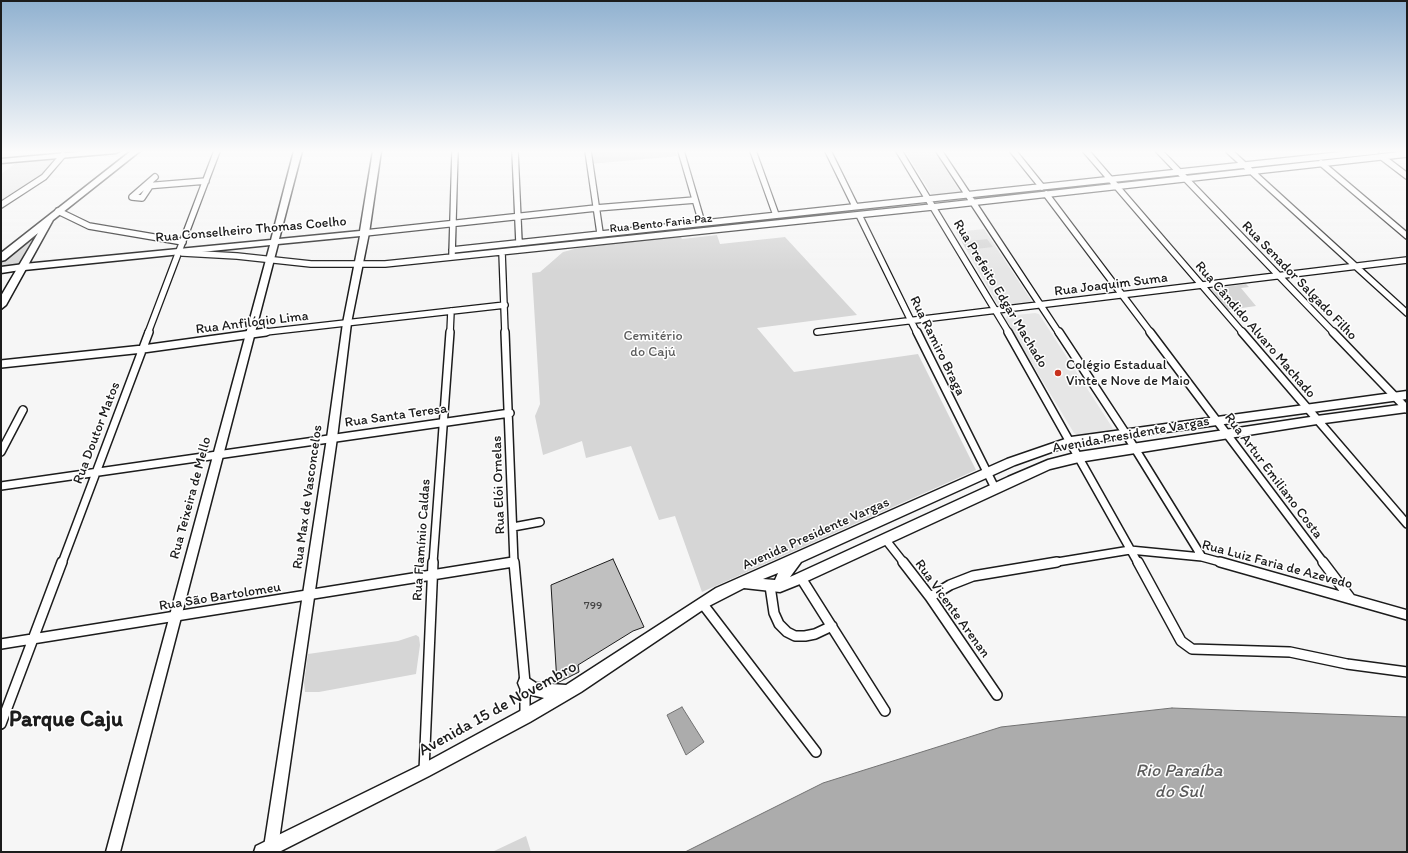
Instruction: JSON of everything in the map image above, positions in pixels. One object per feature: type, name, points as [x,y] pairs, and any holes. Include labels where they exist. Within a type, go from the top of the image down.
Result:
[{"type":"highway","points":[[1,258],[84,191]]},
{"type":"highway","points":[[1,305],[55,213]]},
{"type":"highway","points":[[25,238],[35,234],[40,238]]},
{"type":"main road","name":"Rua Teixeira de Mello","points":[[113,852],[217,455],[251,334],[287,191]]},
{"type":"main road","name":"Rua Max de Vasconcelos","points":[[266,850],[309,596],[347,323],[365,233],[371,191]]},
{"type":"main road","name":"Rua Conselheiro Thomas Coelho","points":[[1,270],[180,248],[273,243],[365,233]]},
{"type":"main road","name":"Avenida Presidente Vargas","points":[[742,582],[840,540],[986,473],[1049,448],[1071,441],[1407,395]]},
{"type":"main road","name":"Avenida Presidente Vargas","points":[[742,582],[775,586],[801,578],[1048,465],[1079,457],[1135,447],[1317,420],[1407,409]]},
{"type":"main road","points":[[826,567],[844,551],[845,547],[840,540]]},
{"type":"main road","points":[[775,586],[797,559]]},
{"type":"main road","name":"Avenida 15 de Novembro","points":[[266,850],[424,771],[524,717],[567,692],[702,603],[742,582]]},
{"type":"main road","points":[[525,683],[533,689],[542,691],[567,692]]},
{"type":"street","points":[[1,205],[23,191]]},
{"type":"street","name":"Rua Doutor Matos","points":[[1,724],[202,191]]},
{"type":"street","points":[[451,257],[454,224],[454,191]]},
{"type":"street","points":[[517,191],[519,243]]},
{"type":"street","points":[[594,191],[600,233]]},
{"type":"street","points":[[692,191],[702,223]]},
{"type":"street","points":[[767,191],[776,215]]},
{"type":"street","points":[[848,191],[855,206]]},
{"type":"street","name":"Rua Prefeito Edgar Machado","points":[[923,191],[996,311],[1071,441],[1181,641],[1192,649],[1290,652],[1347,664],[1407,672]]},
{"type":"street","points":[[965,191],[1135,447],[1202,557]]},
{"type":"street","name":"Rua Bento Faria Paz","points":[[452,250],[600,233],[1007,191]]},
{"type":"street","name":"Rua Bento Faria Paz","points":[[55,213],[89,226],[180,248],[311,264],[359,265],[502,252],[859,215],[1074,191]]},
{"type":"street","name":"Rua Cândido Alvaro Machado","points":[[1120,191],[1407,524]]},
{"type":"street","name":"Rua Senador Salgado Filho","points":[[1196,191],[1407,409]]},
{"type":"street","points":[[1272,191],[1357,266],[1407,313]]},
{"type":"street","points":[[1354,191],[1407,236]]},
{"type":"street","name":"Rua Artur Emiliano Costa","points":[[1046,194],[1351,599]]},
{"type":"street","name":"Rua Conselheiro Thomas Coelho","points":[[365,233],[596,208],[695,200]]},
{"type":"street","name":"Rua Ramiro Braga","points":[[859,215],[986,473],[995,488]]},
{"type":"street","name":"Rua Elói Ornelas","points":[[502,252],[510,413],[514,562],[525,683],[524,717]]},
{"type":"street","name":"Rua Joaquim Suma","points":[[817,332],[1279,277],[1407,260]]},
{"type":"street","name":"Rua Anfilóqio Lima","points":[[1,364],[143,349],[251,334],[505,305]]},
{"type":"street","name":"Rua Flamínio Caldas","points":[[424,771],[432,577],[451,311]]},
{"type":"street","points":[[1,452],[23,410]]},
{"type":"street","name":"Rua Santa Teresa","points":[[1,486],[510,413]]},
{"type":"street","points":[[513,527],[540,522]]},
{"type":"street","name":"Rua Vicente Arenan","points":[[885,539],[930,598],[997,695]]},
{"type":"street","name":"Rua Luiz Faria de Azevedo","points":[[930,598],[950,585],[973,576],[1130,550],[1202,557],[1407,615]]},
{"type":"street","name":"Rua São Bartolomeu","points":[[1,644],[432,577],[514,562]]},
{"type":"street","points":[[801,578],[885,711]]},
{"type":"street","points":[[775,586],[774,613],[779,624],[787,632],[795,636],[805,636],[832,626]]},
{"type":"street","points":[[702,603],[816,752]]},
{"type":"shaded area","points":[[1,191],[20,191],[1,202]]},
{"type":"shaded area","points":[[929,191],[960,191],[961,193],[932,195]]},
{"type":"shaded area","points":[[984,229],[1031,300],[1030,304],[1002,307],[998,305],[956,232]]},
{"type":"shaded area","name":"Colégio Estadual Vinte e Nove de Maio","points":[[1035,313],[1039,314],[1112,427],[1113,431],[1078,435],[1074,433],[1005,319],[1007,316]]},
{"type":"green space","points":[[35,235],[18,265],[1,267],[1,259]]},
{"type":"green space","name":"Cemitério do Cajú","points":[[717,235],[720,244],[785,237],[857,315],[757,328],[794,372],[918,354],[976,470],[702,592],[675,516],[659,520],[631,446],[586,458],[582,441],[543,455],[535,416],[540,404],[532,273],[540,272],[563,252],[586,246],[680,236],[682,239]]},
{"type":"green space","points":[[987,239],[993,247],[967,250],[962,242]]},
{"type":"green space","points":[[1246,284],[1249,287],[1241,288],[1256,306],[1228,310],[1211,289]]},
{"type":"green space","points":[[416,635],[419,637],[420,645],[416,674],[319,692],[305,692],[304,683],[308,654],[398,641]]},
{"type":"green space","points":[[526,836],[531,852],[492,852]]},
{"type":"water","points":[[682,707],[704,742],[686,755],[667,715]]},
{"type":"water","name":"Rio Paraíba do Sul","points":[[1172,708],[1407,717],[1407,852],[685,852],[823,783],[1001,727]]},
{"type":"building","points":[[613,559],[644,627],[633,631],[578,665],[579,672],[557,683],[551,585]]},
{"type":"place","name":"Colégio Estadual Vinte e Nove de Maio","points":[[1058,373]]},
{"type":"district","name":"Parque Caju","points":[[66,720]]}]
